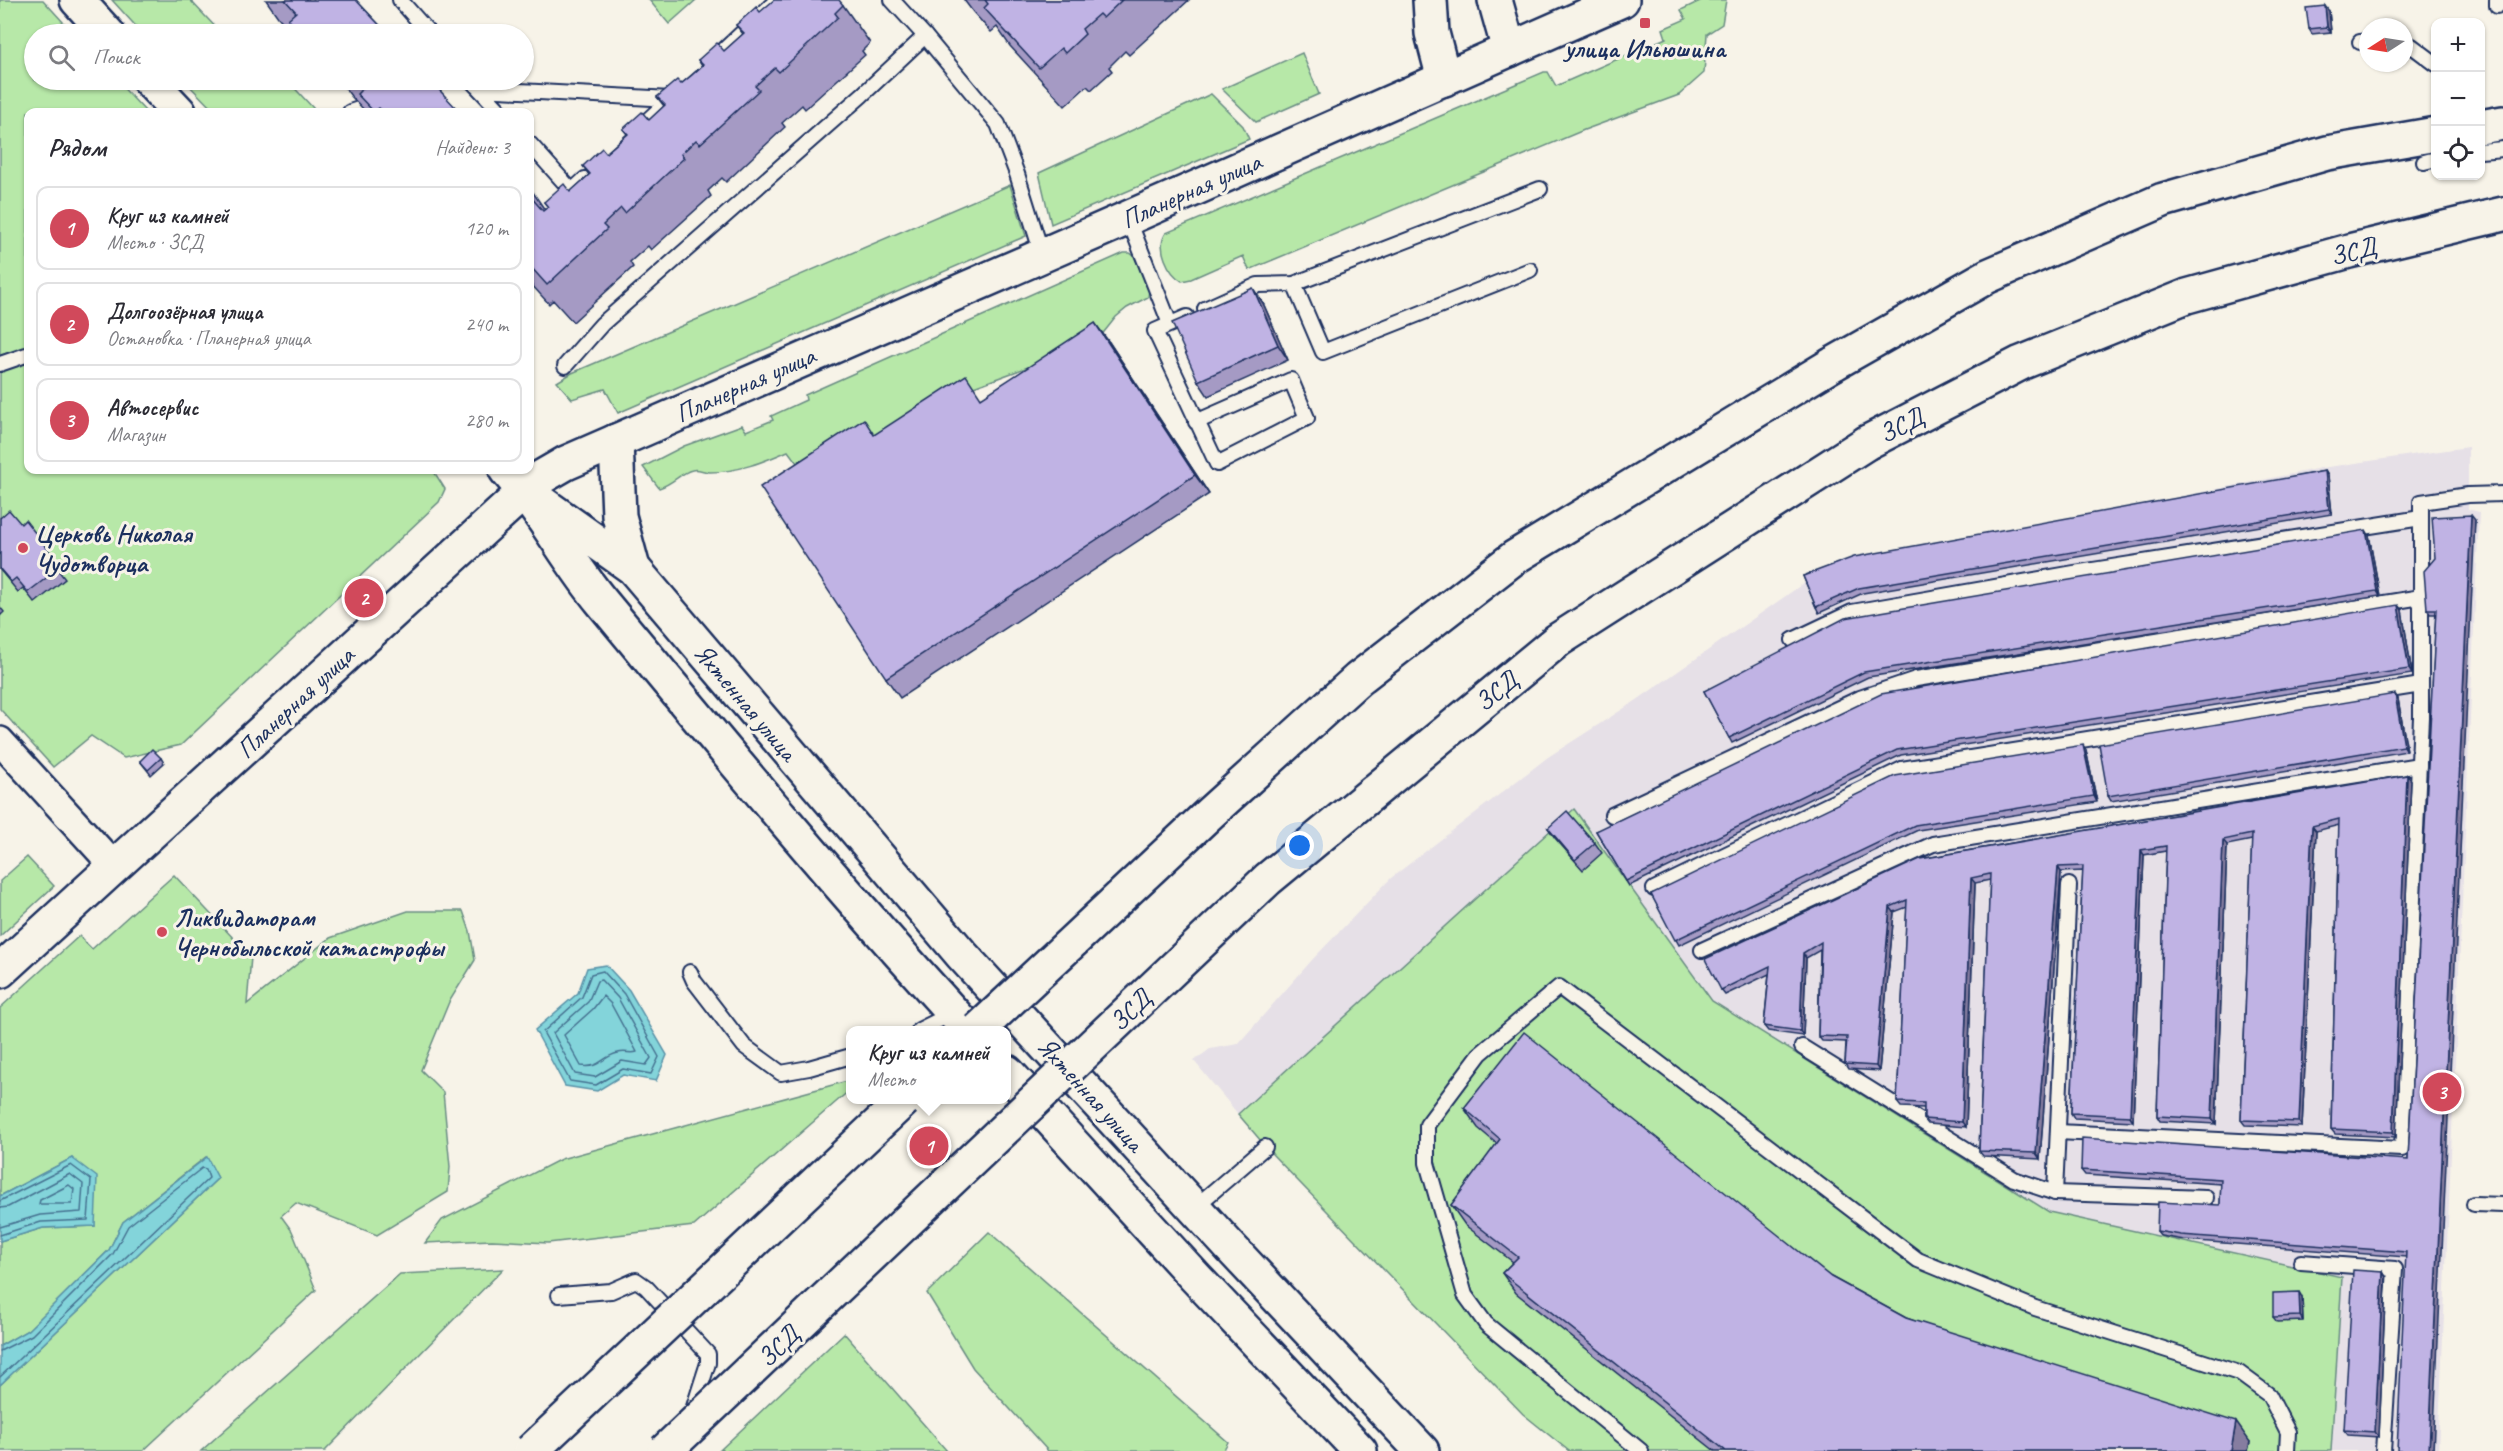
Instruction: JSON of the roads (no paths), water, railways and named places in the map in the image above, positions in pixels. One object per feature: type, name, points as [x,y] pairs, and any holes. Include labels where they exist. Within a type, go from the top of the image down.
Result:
[{"type":"main road","points":[[77,0],[99,24]]},
{"type":"main road","points":[[1431,0],[1432,33],[1444,79]]},
{"type":"main road","points":[[1495,0],[1509,50]]},
{"type":"main road","name":"Планерная улица","points":[[0,971],[114,866],[515,480],[540,478],[566,463],[1622,0]]},
{"type":"main road","points":[[159,90],[176,108]]},
{"type":"main road","points":[[967,1025],[1210,813],[1358,679],[1525,551],[1833,364],[1988,276],[2163,200],[2326,153],[2431,152]]},
{"type":"main road","name":"ЗСД","points":[[665,1451],[1268,879],[1558,640],[1868,442],[2022,363],[2187,296],[2349,251],[2503,214]]},
{"type":"main road","points":[[616,441],[619,516],[633,568]]},
{"type":"main road","name":"Яхтенная улица","points":[[515,480],[600,599],[856,904],[967,1025]]},
{"type":"main road","name":"Яхтенная улица","points":[[515,480],[633,568],[962,955],[1195,1207],[1413,1450]]},
{"type":"main road","name":"Яхтенная улица","points":[[1011,1076],[1195,1277],[1360,1451]]},
{"type":"main road","points":[[531,1451],[900,1104]]},
{"type":"street","points":[[0,741],[114,866]]},
{"type":"lane","points":[[400,0],[421,24]]},
{"type":"lane","points":[[700,72],[777,0]]},
{"type":"lane","points":[[892,0],[926,36],[998,124],[1017,174],[1042,254]]},
{"type":"lane","points":[[565,366],[602,324],[926,36]]},
{"type":"lane","points":[[2413,47],[2431,60]]},
{"type":"lane","points":[[630,138],[685,86]]},
{"type":"lane","points":[[534,89],[671,99]]},
{"type":"lane","points":[[481,90],[497,108]]},
{"type":"lane","points":[[2488,138],[2503,149]]},
{"type":"lane","points":[[534,148],[572,191],[597,168]]},
{"type":"lane","points":[[1196,422],[1291,380],[1307,418],[1217,464],[1196,422],[1155,331],[1258,285],[1294,284],[1540,189]]},
{"type":"lane","points":[[1128,218],[1170,324]]},
{"type":"lane","points":[[1294,284],[1323,351],[1530,270]]},
{"type":"lane","points":[[0,364],[24,356]]},
{"type":"lane","points":[[2058,1132],[2402,1149],[2419,765],[2421,502],[2468,495],[2503,494]]},
{"type":"lane","points":[[1793,640],[1852,612],[2074,573],[2421,518]]},
{"type":"lane","points":[[1612,815],[1860,698],[1916,680],[2421,597]]},
{"type":"lane","points":[[1654,889],[1902,769],[2421,685]]},
{"type":"lane","points":[[1702,950],[1933,844],[2419,765]]},
{"type":"lane","points":[[2055,1193],[2069,885]]},
{"type":"lane","points":[[690,972],[718,1014],[744,1046],[781,1072],[809,1068],[846,1057]]},
{"type":"lane","points":[[1641,1451],[1485,1324],[1464,1295],[1427,1163],[1427,1125],[1480,1054],[1559,987],[1918,1260],[2035,1308],[2239,1373],[2269,1395],[2288,1431],[2287,1451]]},
{"type":"lane","points":[[1802,1047],[2014,1179],[2055,1193],[2206,1198]]},
{"type":"lane","points":[[1195,1207],[1265,1147]]},
{"type":"lane","points":[[2474,1204],[2503,1205]]},
{"type":"lane","points":[[2301,1262],[2395,1269],[2383,1451]]},
{"type":"lane","points":[[559,1295],[611,1291],[636,1280],[646,1287],[708,1354],[708,1363],[692,1412],[651,1451]]},
{"type":"water","points":[[606,965],[629,990],[667,1055],[656,1081],[623,1075],[597,1091],[565,1086],[535,1030],[578,993],[587,968]]},
{"type":"water","points":[[207,1157],[218,1178],[0,1385],[0,1346],[28,1330],[109,1250],[123,1222]]},
{"type":"water","points":[[72,1158],[97,1177],[95,1226],[43,1228],[0,1241],[0,1196]]},
{"type":"place","name":"улица Ильюшина","points":[[1645,23]]},
{"type":"place","name":"Церковь Николая Чудотворца","points":[[23,548]]},
{"type":"place","name":"Долгоозёрная улица","points":[[364,598]]},
{"type":"place","name":"Ликвидаторам Чернобыльской катастрофы","points":[[162,932]]},
{"type":"place","name":"Автосервис","points":[[2442,1092]]},
{"type":"place","name":"Круг из камней","points":[[929,1146]]}]
